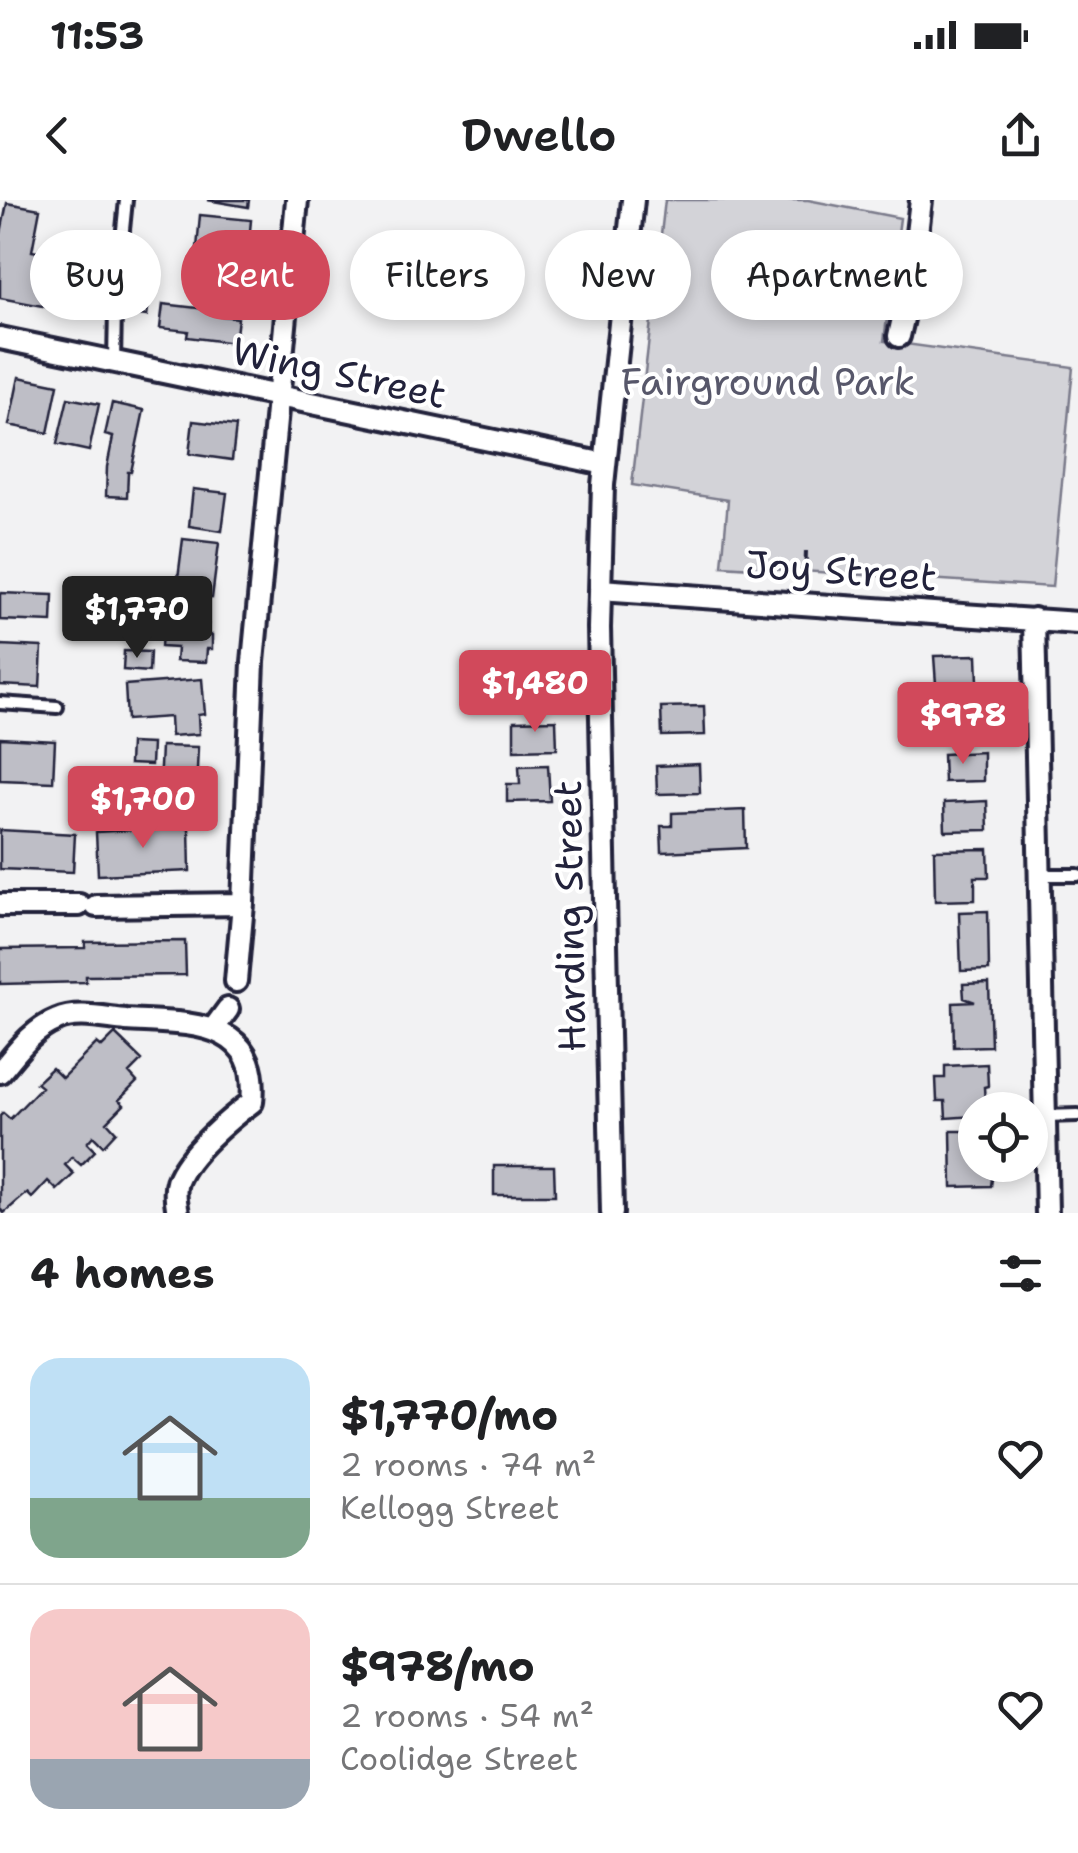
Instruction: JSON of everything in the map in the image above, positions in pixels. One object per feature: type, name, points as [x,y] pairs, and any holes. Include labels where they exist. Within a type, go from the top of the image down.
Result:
[{"type":"street","points":[[236,981],[253,662],[298,200]]},
{"type":"street","name":"Harding Street","points":[[612,1213],[602,861],[600,590],[605,464],[634,200]]},
{"type":"street","points":[[899,336],[911,284],[921,200]]},
{"type":"street","name":"Wing Street","points":[[0,338],[605,464]]},
{"type":"street","name":"Joy Street","points":[[600,590],[1078,623]]},
{"type":"street","points":[[1034,619],[1044,1092]]},
{"type":"street","points":[[0,905],[243,904]]},
{"type":"street","points":[[214,1028],[228,1009]]},
{"type":"street","points":[[0,1072],[36,1031],[60,1018],[94,1017],[214,1028],[244,1050],[252,1066],[252,1102],[230,1119],[184,1168],[176,1185],[178,1213]]},
{"type":"street","points":[[1046,1182],[1047,1213]]},
{"type":"lane","points":[[114,362],[126,200]]},
{"type":"lane","points":[[0,704],[57,707]]},
{"type":"lane","points":[[1039,875],[1078,874]]},
{"type":"lane","points":[[1048,1116],[1078,1115]]},
{"type":"path","points":[[804,579],[806,551]]},
{"type":"green space","name":"Fairground Park","points":[[665,200],[808,200],[900,218],[898,230],[711,230],[711,320],[887,320],[884,341],[1073,367],[1052,587],[722,566],[728,500],[632,485],[651,320],[691,320],[691,230],[662,230]]},
{"type":"building","points":[[207,200],[249,200],[248,207]]},
{"type":"building","points":[[7,203],[40,209],[36,230],[30,230],[30,304],[0,298],[0,238]]},
{"type":"building","points":[[200,215],[251,220],[250,230],[199,230]]},
{"type":"building","points":[[163,304],[181,306],[181,320],[238,320],[235,343],[187,337],[188,331],[160,328]]},
{"type":"building","points":[[19,377],[58,385],[48,433],[9,425]]},
{"type":"building","points":[[68,398],[99,404],[89,451],[57,444]]},
{"type":"building","points":[[112,403],[144,410],[128,472],[127,497],[106,496],[113,437],[105,435]]},
{"type":"building","points":[[193,421],[236,426],[232,460],[189,454]]},
{"type":"building","points":[[193,489],[227,493],[222,531],[189,526]]},
{"type":"building","points":[[183,539],[219,543],[212,598],[199,596],[200,589],[177,586]]},
{"type":"building","points":[[0,593],[53,595],[52,622],[0,620]]},
{"type":"building","points":[[178,623],[208,624],[212,649],[207,649],[206,662],[176,661],[177,648],[161,647],[162,631],[178,632]]},
{"type":"building","points":[[0,645],[42,647],[40,687],[0,685]]},
{"type":"building","points":[[124,651],[150,652],[149,672],[123,670]]},
{"type":"building","points":[[977,655],[978,683],[936,684],[934,656]]},
{"type":"building","points":[[202,679],[205,714],[198,715],[199,734],[171,736],[170,717],[127,720],[125,685]]},
{"type":"building","points":[[985,704],[986,733],[943,735],[943,706]]},
{"type":"building","points":[[704,706],[705,735],[662,736],[661,707]]},
{"type":"building","points":[[556,720],[557,749],[514,750],[514,721]]},
{"type":"building","points":[[0,738],[55,741],[53,782],[0,780]]},
{"type":"building","points":[[130,743],[152,744],[151,765],[129,764]]},
{"type":"building","points":[[161,746],[198,747],[196,791],[159,789]]},
{"type":"building","points":[[983,752],[983,781],[944,782],[943,754]]},
{"type":"building","points":[[699,764],[700,793],[657,794],[656,766]]},
{"type":"building","points":[[548,765],[550,801],[507,802],[507,784],[520,784],[519,766]]},
{"type":"building","points":[[987,801],[988,830],[945,831],[944,803]]},
{"type":"building","points":[[745,810],[746,848],[662,852],[661,826],[672,826],[672,813]]},
{"type":"building","points":[[189,827],[190,871],[98,875],[96,832]]},
{"type":"building","points":[[0,830],[75,834],[73,872],[0,869]]},
{"type":"building","points":[[988,849],[989,877],[975,877],[975,900],[935,901],[934,850]]},
{"type":"building","points":[[988,911],[989,970],[961,971],[959,912]]},
{"type":"building","points":[[185,941],[186,975],[86,976],[86,982],[0,984],[0,949],[85,948],[85,942]]},
{"type":"building","points":[[989,983],[991,1046],[954,1047],[953,1003],[975,1002],[964,998],[963,984]]},
{"type":"building","points":[[115,1034],[142,1060],[129,1073],[137,1082],[119,1100],[124,1105],[107,1122],[116,1132],[103,1146],[93,1136],[87,1143],[95,1151],[81,1165],[72,1157],[65,1165],[74,1174],[57,1190],[48,1181],[32,1198],[27,1193],[4,1213],[0,1209],[0,1116],[3,1113],[10,1119],[41,1087],[36,1083],[52,1068],[62,1078],[97,1043],[102,1047]]},
{"type":"building","points":[[987,1064],[988,1086],[984,1092],[958,1092],[958,1117],[946,1118],[945,1101],[937,1101],[936,1078],[945,1078],[945,1066]]},
{"type":"building","points":[[951,1131],[958,1131],[958,1182],[992,1182],[991,1186],[952,1187]]},
{"type":"building","points":[[494,1166],[554,1166],[555,1195],[494,1195]]}]
